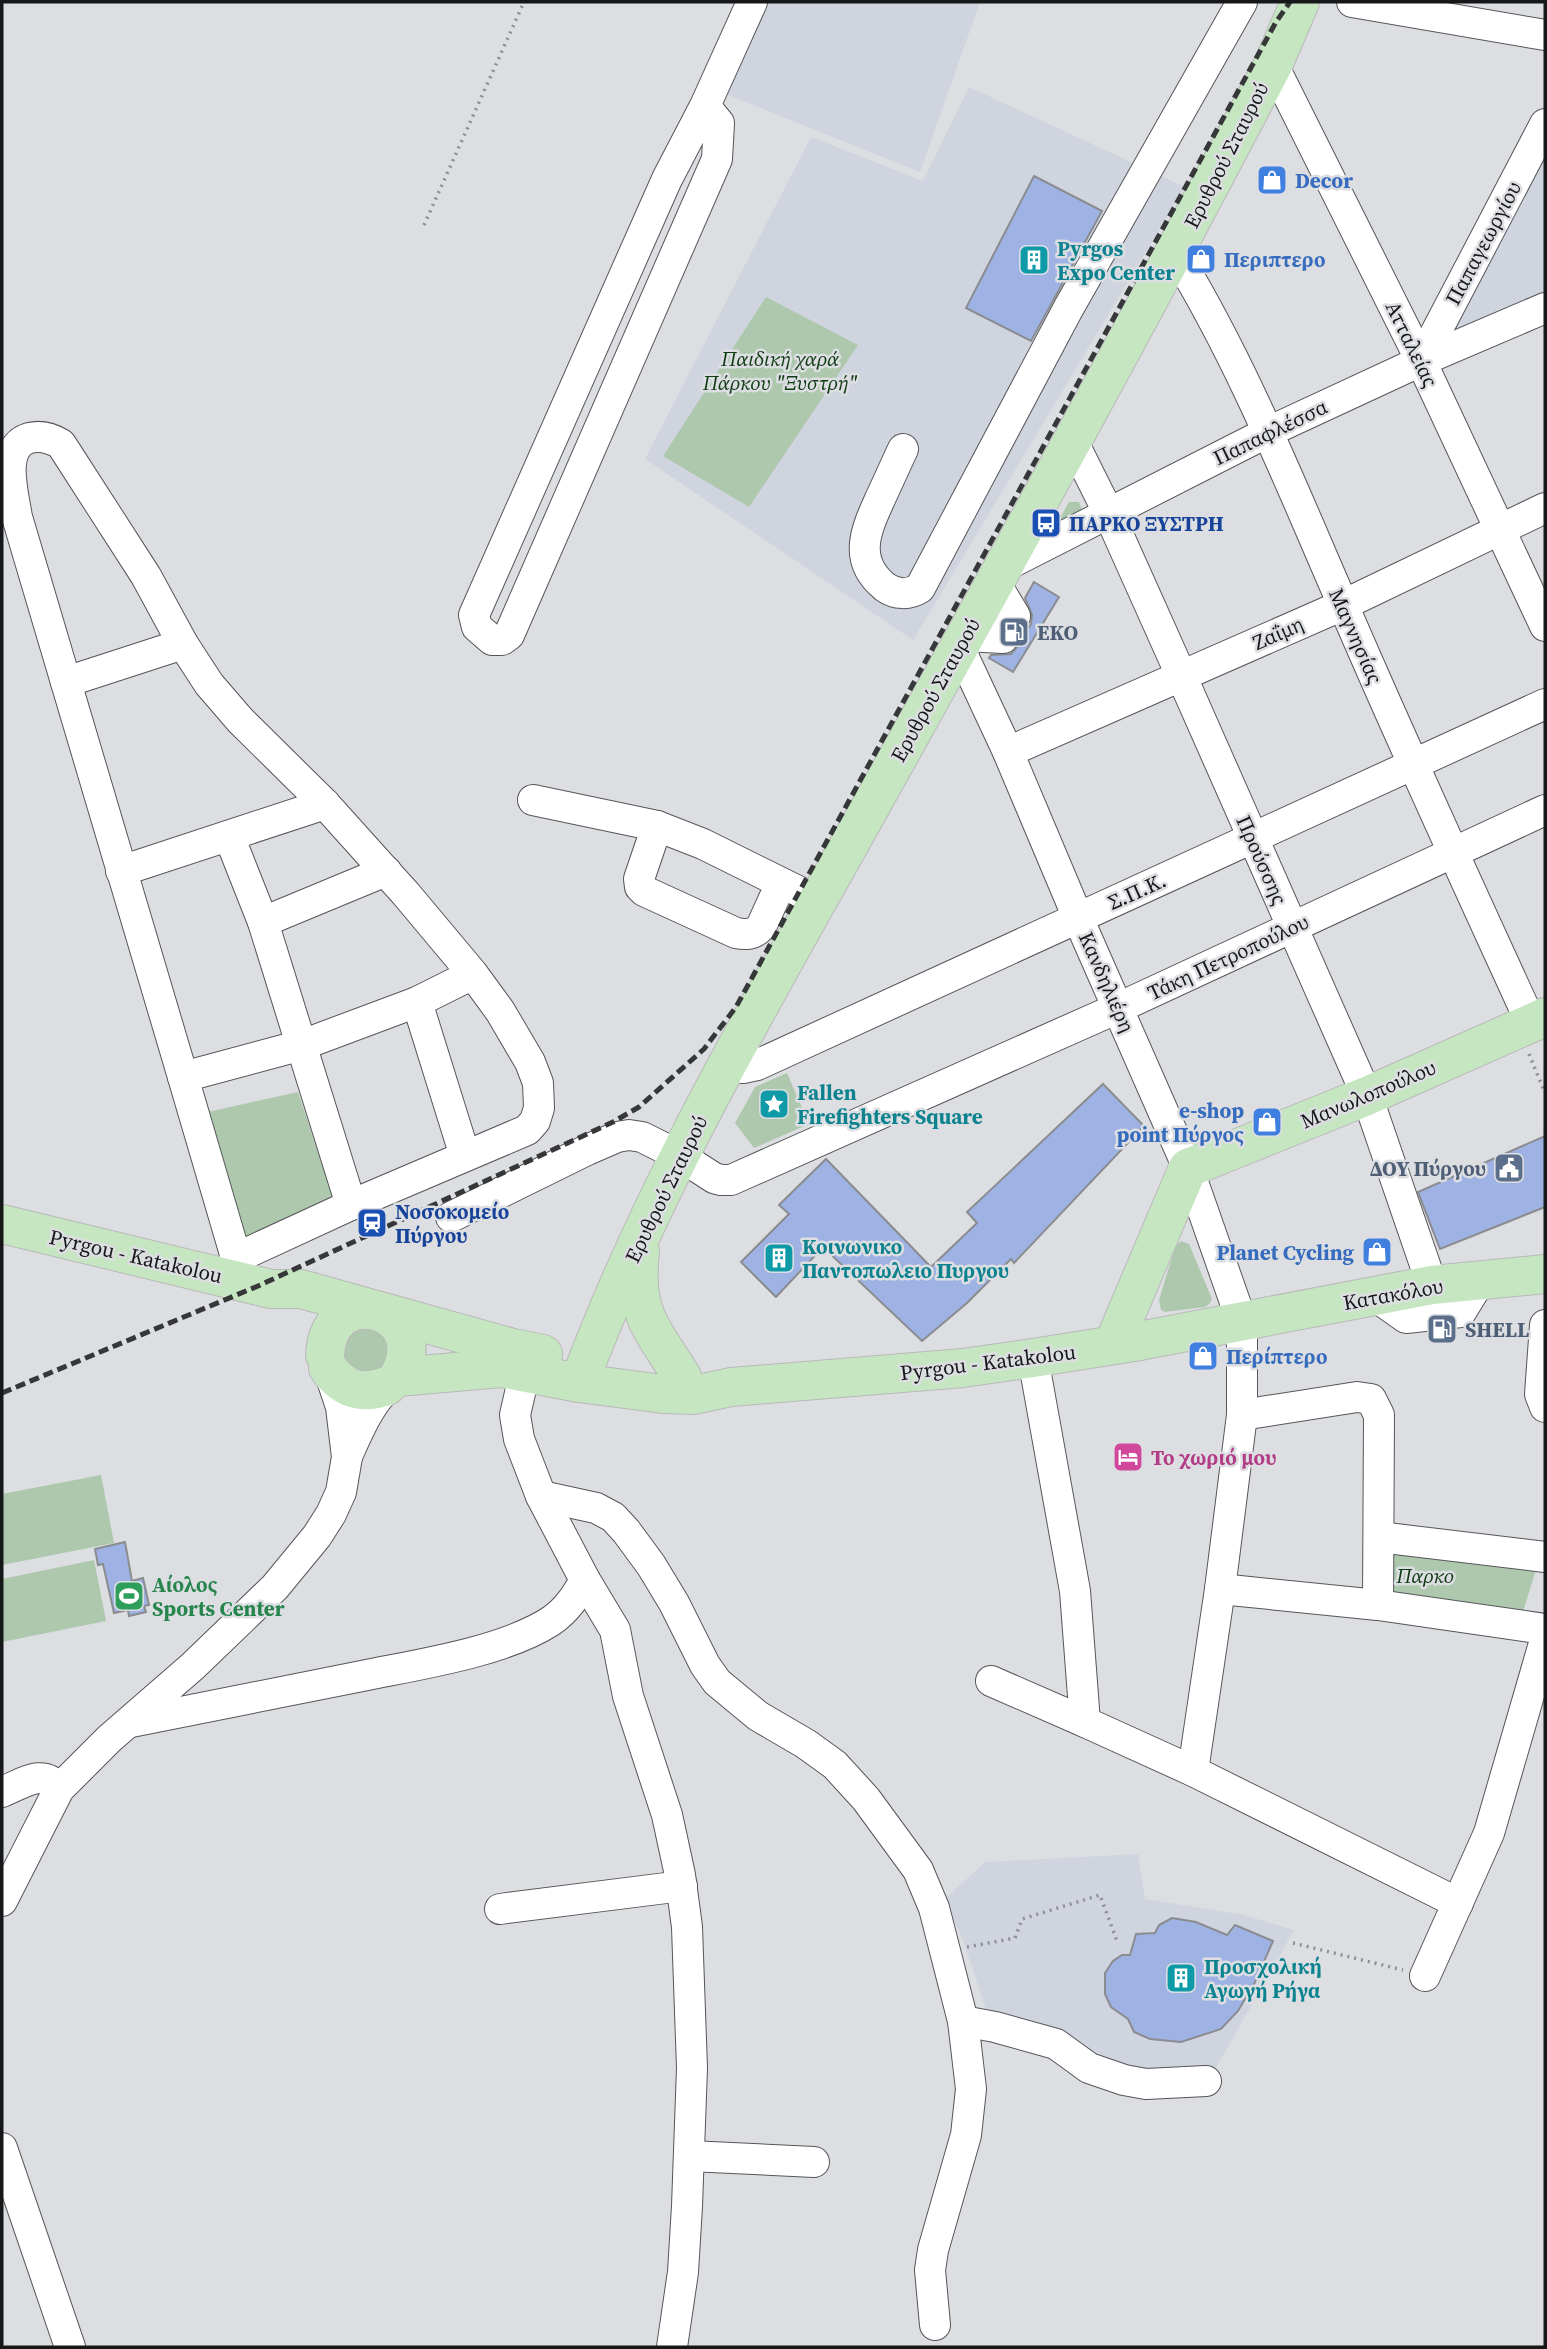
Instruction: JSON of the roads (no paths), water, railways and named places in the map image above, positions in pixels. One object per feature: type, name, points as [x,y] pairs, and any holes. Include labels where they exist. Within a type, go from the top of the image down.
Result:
[{"type":"main road","name":"Ερυθρού Σταυρού","points":[[583,1373],[642,1233],[727,1066],[1175,253],[1273,65],[1300,2]]},
{"type":"main road","name":"Μανωλοπούλου","points":[[1188,1168],[1534,1029]]},
{"type":"main road","points":[[1113,1345],[1188,1168]]},
{"type":"main road","name":"Pyrgou - Katakolou","points":[[2,1224],[301,1289],[513,1348],[583,1373],[663,1394],[694,1395],[864,1366],[963,1368],[1242,1322]]},
{"type":"main road","points":[[642,1233],[637,1279],[643,1317],[681,1377]]},
{"type":"main road","name":"Κατακόλου","points":[[1242,1322],[1432,1285],[1545,1274]]},
{"type":"main road","name":"Pyrgou - Katakolou","points":[[250,1276],[308,1326],[318,1340],[336,1379],[347,1387],[361,1391],[374,1391],[393,1381],[501,1368],[681,1377],[731,1387]]},
{"type":"main road","name":"Pyrgou - Katakolou","points":[[326,1361],[325,1341],[330,1329],[339,1319],[350,1312],[376,1310],[399,1325],[406,1338],[408,1351],[405,1365],[393,1381]]},
{"type":"street","points":[[705,106],[719,123],[716,159],[509,635],[502,640],[492,640],[477,627],[474,615],[667,179],[705,106],[752,2]]},
{"type":"street","points":[[903,449],[867,528],[864,547],[865,558],[877,580],[888,590],[904,594],[920,588],[1068,309],[1242,2]]},
{"type":"street","points":[[1352,2],[1545,35]]},
{"type":"street","name":"Ατταλείας","points":[[1273,65],[1421,361],[1501,527],[1545,626]]},
{"type":"street","name":"Παπαγεωργίου","points":[[1421,361],[1545,124]]},
{"type":"street","name":"Μαγνησίας","points":[[1175,253],[1194,284],[1268,432],[1413,765],[1534,1029]]},
{"type":"street","points":[[613,303],[648,318]]},
{"type":"street","name":"Παπαφλέσσα","points":[[998,575],[1108,512],[1268,432],[1421,361],[1545,308]]},
{"type":"street","points":[[556,432],[591,448]]},
{"type":"street","points":[[32,437],[52,438],[61,444],[146,576],[183,644],[209,684],[240,720],[325,804],[386,872],[500,1011],[530,1062],[538,1083],[539,1108],[535,1121],[527,1130],[351,1205],[250,1276],[183,1077],[66,682],[17,517],[8,466],[11,451],[16,444],[32,437]]},
{"type":"street","name":"Προύσσης","points":[[1073,442],[1108,512],[1367,1096],[1432,1285]]},
{"type":"street","name":"Ζαΐμη","points":[[1008,752],[1343,605],[1545,508]]},
{"type":"street","name":"Κανδηλιέρη","points":[[962,642],[1078,918],[1188,1168],[1242,1322],[1242,1415],[1193,1771]]},
{"type":"street","points":[[66,682],[183,644]]},
{"type":"street","name":"Σ.Π.Κ.","points":[[727,1066],[743,1068],[757,1065],[1545,704]]},
{"type":"street","points":[[533,800],[657,826],[703,845],[818,901]]},
{"type":"street","points":[[121,872],[325,804]]},
{"type":"street","name":"Τάκη Πετροπούλου","points":[[451,1217],[540,1171],[617,1137],[629,1135],[642,1137],[680,1156],[713,1178],[731,1180],[1118,1008],[1545,810]]},
{"type":"street","points":[[657,826],[639,879],[643,891],[736,933],[748,934],[761,927],[780,883]]},
{"type":"street","points":[[229,836],[263,922],[351,1205]]},
{"type":"street","points":[[263,922],[386,872]]},
{"type":"street","points":[[183,1077],[302,1045],[417,1002],[473,975]]},
{"type":"street","points":[[417,1002],[465,1156]]},
{"type":"street","points":[[1375,1296],[1406,1318],[1461,1312],[1480,1281]]},
{"type":"street","points":[[1545,1325],[1540,1394],[1545,1407]]},
{"type":"street","points":[[1033,1358],[1075,1591],[1085,1722]]},
{"type":"street","points":[[2,1901],[59,1789],[109,1739],[131,1722],[275,1587],[301,1557],[331,1514],[341,1492],[346,1457],[341,1407],[326,1361]]},
{"type":"street","points":[[525,1371],[515,1415],[519,1439],[541,1496],[615,1630],[628,1696],[667,1815],[682,1886],[691,1997],[692,2068],[683,2272],[673,2347]]},
{"type":"street","points":[[346,1457],[370,1408],[393,1381]]},
{"type":"street","points":[[1242,1415],[1357,1397],[1371,1399],[1379,1415],[1378,1605]]},
{"type":"street","points":[[541,1496],[596,1507],[613,1517],[651,1565],[717,1682],[758,1716],[806,1744],[835,1765],[866,1799],[918,1870],[934,1908],[962,2021],[971,2089],[965,2135],[933,2250],[930,2270],[935,2325]]},
{"type":"street","points":[[1379,1537],[1545,1557]]},
{"type":"street","points":[[131,1722],[410,1667],[496,1646],[527,1634],[552,1620],[569,1606],[586,1580]]},
{"type":"street","points":[[1220,1589],[1378,1605],[1545,1629]]},
{"type":"street","points":[[1425,1976],[1489,1833],[1545,1640]]},
{"type":"street","points":[[991,1681],[1193,1771],[1458,1903]]},
{"type":"street","points":[[2,1792],[42,1777],[53,1780],[59,1789]]},
{"type":"street","points":[[499,1909],[682,1886]]},
{"type":"street","points":[[962,2021],[995,2026],[1056,2044],[1089,2068],[1124,2080],[1146,2084],[1206,2081]]},
{"type":"street","points":[[2,2148],[70,2347]]},
{"type":"street","points":[[689,2156],[814,2162]]},
{"type":"railway","points":[[2,1393],[258,1286],[613,1122],[639,1107],[704,1049],[736,1007],[1276,22],[1290,2]]},
{"type":"place","name":"Decor","points":[[1272,180]]},
{"type":"place","name":"Περιπτερο","points":[[1201,259]]},
{"type":"place","name":"Pyrgos Expo Center","points":[[1034,260]]},
{"type":"place","name":"ΠΑΡΚΟ ΞΥΣΤΡΗ","points":[[1046,523]]},
{"type":"place","name":"EKO","points":[[1014,632]]},
{"type":"place","name":"Fallen Firefighters Square","points":[[774,1104]]},
{"type":"place","name":"e-shop point Πύργος","points":[[1267,1122]]},
{"type":"place","name":"ΔΟΥ Πύργου","points":[[1509,1168]]},
{"type":"place","name":"Νοσοκομείο Πύργου","points":[[372,1223]]},
{"type":"place","name":"Planet Cycling","points":[[1377,1252]]},
{"type":"place","name":"Κοινωνικο Παντοπωλειο Πυργου","points":[[779,1258]]},
{"type":"place","name":"SHELL","points":[[1442,1329]]},
{"type":"place","name":"Περίπτερο","points":[[1203,1356]]},
{"type":"place","name":"Το χωριό μου","points":[[1128,1457]]},
{"type":"place","name":"Αίολος Sports Center","points":[[129,1596]]},
{"type":"place","name":"Προσχολική Αγωγή Ρήγα","points":[[1181,1978]]},
{"type":"park label","name":"Παιδική χαρά Πάρκου \"Ξυστρή\"","points":[[780,370]]},
{"type":"park label","name":"Παρκο","points":[[1425,1575]]}]
